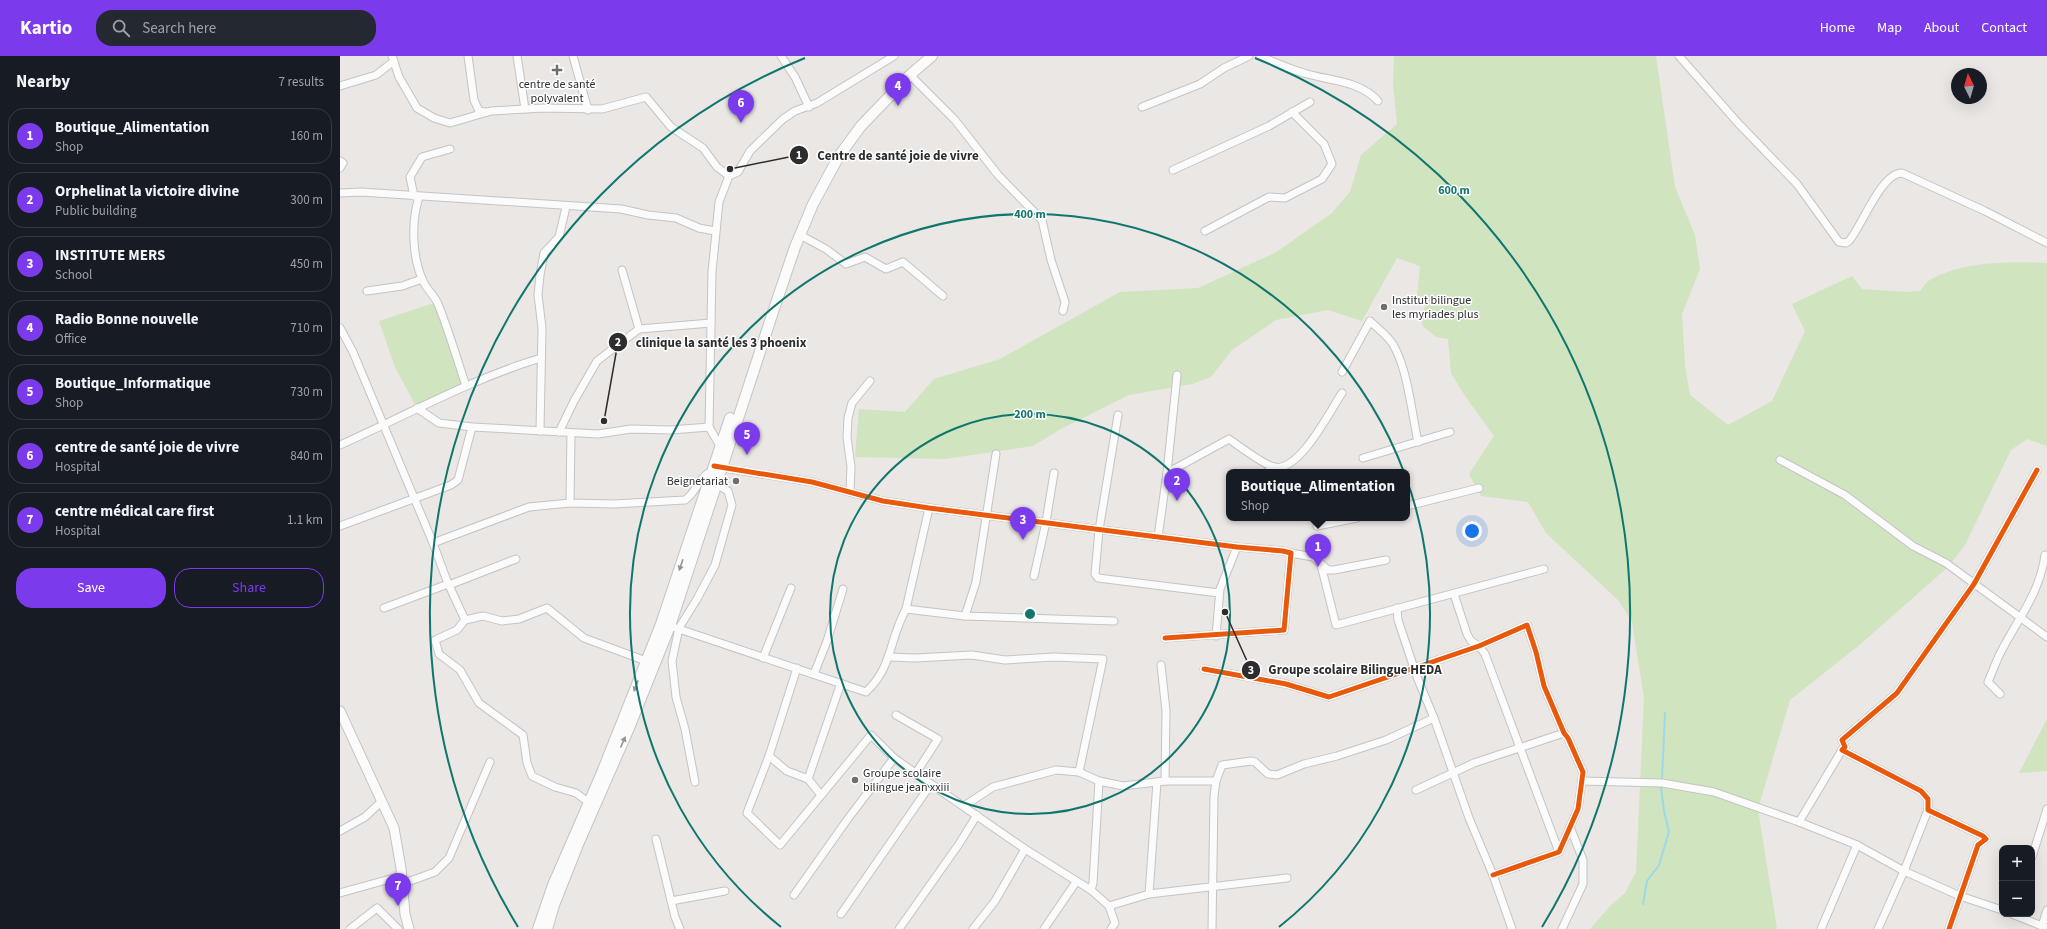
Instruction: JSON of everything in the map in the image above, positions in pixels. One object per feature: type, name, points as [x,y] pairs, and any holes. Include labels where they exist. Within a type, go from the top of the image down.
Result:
[{"type":"main road","points":[[547,929],[554,905],[579,842],[674,627],[716,484],[715,468],[720,446],[790,241],[807,203],[831,157],[852,127],[882,94],[922,56]]},
{"type":"main road","points":[[538,929],[553,885],[601,775],[663,618],[715,468],[800,235],[813,204],[839,156],[861,126],[910,75],[932,56]]},
{"type":"street","points":[[468,56],[474,100],[479,111],[487,112],[543,108],[588,110],[602,109],[646,97],[671,127],[703,148],[714,164],[729,176]]},
{"type":"street","points":[[517,56],[524,109]]},
{"type":"street","points":[[573,56],[588,110]]},
{"type":"street","points":[[781,56],[795,77],[809,107]]},
{"type":"street","points":[[1142,107],[1200,84],[1224,68],[1249,56]]},
{"type":"street","points":[[1260,56],[1303,73],[1357,86],[1378,101]]},
{"type":"street","points":[[1679,56],[1738,123],[1797,184],[1838,242],[1846,243],[1850,241],[1876,196],[1894,175],[1898,173],[1915,179],[1985,211],[2047,243]]},
{"type":"street","points":[[720,446],[709,427],[711,323],[715,231],[719,202],[729,176],[738,172],[750,151],[773,128],[794,112],[809,107],[889,57]]},
{"type":"street","points":[[340,86],[376,75],[393,59],[407,93],[417,108],[434,118],[450,123],[487,112]]},
{"type":"street","points":[[910,75],[955,120],[998,175],[1042,220],[1051,260],[1065,302],[1063,311]]},
{"type":"street","points":[[1173,170],[1269,126],[1310,102]]},
{"type":"street","points":[[1205,232],[1269,198],[1285,198],[1322,179],[1332,164],[1324,144],[1292,112]]},
{"type":"street","points":[[450,149],[422,157],[410,176],[417,196],[414,212],[417,261],[422,279],[437,302],[466,386]]},
{"type":"street","points":[[340,161],[343,163],[340,168]]},
{"type":"street","points":[[340,194],[361,192],[566,207],[621,209],[648,215],[676,218],[699,228],[715,231]]},
{"type":"street","points":[[540,431],[542,328],[538,295],[543,256],[559,237],[566,207]]},
{"type":"street","points":[[800,235],[826,249],[846,264],[865,257],[886,269],[902,262],[943,296]]},
{"type":"street","points":[[622,270],[639,329]]},
{"type":"street","points":[[367,291],[402,286],[422,279]]},
{"type":"street","points":[[1342,372],[1370,321],[1387,336],[1395,348],[1404,371],[1418,442]]},
{"type":"street","points":[[559,432],[597,361],[639,329],[711,323]]},
{"type":"street","points":[[340,328],[353,352],[413,498],[434,543],[448,584],[465,620]]},
{"type":"street","points":[[340,445],[466,386],[502,371],[541,358]]},
{"type":"street","points":[[1158,537],[1167,473],[1177,375]]},
{"type":"street","points":[[850,492],[851,467],[847,437],[848,418],[852,403],[870,381]]},
{"type":"street","points":[[1167,473],[1229,439],[1274,467],[1284,467],[1301,456],[1342,393]]},
{"type":"street","points":[[417,408],[439,423],[472,427],[598,434],[631,429],[670,430],[709,427]]},
{"type":"street","points":[[1118,415],[1099,530],[1095,574],[1098,578],[1219,593]]},
{"type":"street","points":[[340,526],[451,485],[458,480],[472,427]]},
{"type":"street","points":[[1363,458],[1450,432]]},
{"type":"street","points":[[570,503],[571,433]]},
{"type":"street","points":[[965,616],[975,586],[996,454]]},
{"type":"street","points":[[1780,460],[1845,495],[1913,546],[1946,562],[2047,636]]},
{"type":"street","points":[[434,543],[529,507],[570,503],[614,504],[685,500],[692,494],[704,474],[715,468],[771,474],[883,501],[929,508],[987,514],[1099,530],[1237,547],[1283,551],[1313,557],[1328,570],[1386,560]]},
{"type":"street","points":[[1799,822],[1842,750],[1845,748],[1842,740],[1897,693],[1974,584],[2037,470]]},
{"type":"street","points":[[1034,576],[1046,522],[1054,472]]},
{"type":"street","points":[[695,782],[685,729],[676,696],[672,661],[674,627],[697,599],[715,565],[732,505],[728,490],[716,484]]},
{"type":"street","points":[[1410,505],[1479,488]]},
{"type":"street","points":[[674,627],[866,692],[881,677],[889,657],[896,629],[906,609],[929,508]]},
{"type":"street","points":[[1317,526],[1342,521]]},
{"type":"street","points":[[1216,636],[1219,593],[1237,547]]},
{"type":"street","points":[[1165,638],[1216,636],[1284,630],[1291,553]]},
{"type":"street","points":[[2000,694],[1988,682],[2002,648],[2021,618],[2042,575],[2045,556]]},
{"type":"street","points":[[384,608],[516,559]]},
{"type":"street","points":[[1321,565],[1336,625],[1454,594],[1544,568]]},
{"type":"street","points":[[762,658],[791,588]]},
{"type":"street","points":[[814,674],[827,641],[843,589]]},
{"type":"street","points":[[1454,594],[1467,634],[1471,641],[1480,646],[1502,698],[1559,852]]},
{"type":"street","points":[[588,802],[576,793],[555,787],[532,776],[527,763],[523,735],[479,703],[460,670],[439,654],[435,640],[457,630],[465,620],[483,616],[502,620],[519,619],[547,608],[584,638],[646,662]]},
{"type":"street","points":[[1396,608],[1398,620],[1415,668],[1512,929]]},
{"type":"street","points":[[906,609],[965,616],[1114,621]]},
{"type":"street","points":[[1204,670],[1286,684],[1329,697],[1480,646],[1527,625],[1536,652],[1544,686],[1583,772],[1582,781],[1578,809],[1559,852],[1493,875]]},
{"type":"street","points":[[889,657],[972,655],[1005,660],[1054,657],[1103,659],[1079,772]]},
{"type":"street","points":[[1149,894],[1161,781],[1166,711],[1161,665]]},
{"type":"street","points":[[797,668],[769,756],[747,813],[780,845],[871,735],[894,758],[1025,849],[1090,890],[1109,906],[1114,927]]},
{"type":"street","points":[[808,779],[841,683]]},
{"type":"street","points":[[340,712],[342,723],[382,801],[394,828],[409,929]]},
{"type":"street","points":[[896,715],[938,739],[916,773]]},
{"type":"street","points":[[1212,929],[1216,781],[1220,767],[1224,763],[1251,761],[1255,762],[1268,774],[1277,775],[1304,764],[1337,756],[1386,740],[1434,718]]},
{"type":"street","points":[[1416,790],[1454,772],[1520,747],[1564,733]]},
{"type":"street","points":[[1842,750],[1921,791],[1928,799],[1928,810],[1904,871],[1878,929]]},
{"type":"street","points":[[769,756],[787,771],[808,779],[821,795]]},
{"type":"street","points":[[794,895],[847,820],[894,758]]},
{"type":"street","points":[[340,893],[435,872],[449,858],[490,762]]},
{"type":"street","points":[[964,806],[993,787],[1056,770],[1079,772],[1099,781],[1123,786],[1161,781],[1216,781]]},
{"type":"street","points":[[1090,890],[1093,883],[1099,781]]},
{"type":"street","points":[[1582,781],[1662,783],[1714,792],[1799,822],[1857,845],[1904,871],[1960,896],[1999,909]]},
{"type":"street","points":[[841,914],[931,784]]},
{"type":"street","points":[[340,831],[365,818],[382,801]]},
{"type":"street","points":[[2035,850],[2045,828],[2047,809]]},
{"type":"street","points":[[1928,810],[1983,836],[1986,839],[1978,845],[1949,929]]},
{"type":"street","points":[[899,929],[959,844],[977,815]]},
{"type":"street","points":[[1562,929],[1583,884],[1583,860],[1570,827]]},
{"type":"street","points":[[656,839],[671,901],[680,929]]},
{"type":"street","points":[[1821,929],[1857,845]]},
{"type":"street","points":[[973,929],[995,901],[1025,849]]},
{"type":"street","points":[[1109,906],[1149,894],[1287,878]]},
{"type":"street","points":[[1044,929],[1076,882]]},
{"type":"street","points":[[671,901],[725,891]]},
{"type":"street","points":[[350,929],[377,908],[398,929]]},
{"type":"street","points":[[2019,917],[2044,927],[2047,910]]},
{"type":"green space","points":[[1394,56],[1656,56],[1675,187],[1695,235],[1700,269],[1682,314],[1685,365],[1690,395],[1728,425],[1772,401],[1805,331],[1792,304],[1852,276],[1862,289],[1906,292],[1920,291],[1929,281],[1957,269],[2003,262],[2047,263],[2047,446],[2027,439],[2011,450],[1965,545],[1948,567],[1857,647],[1790,700],[1758,809],[1777,929],[1590,929],[1611,905],[1625,893],[1636,872],[1644,698],[1632,622],[1619,601],[1546,533],[1528,502],[1481,496],[1469,474],[1494,436],[1465,396],[1451,373],[1448,339],[1436,337],[1422,325],[1425,304],[1417,296],[1420,266],[1397,258],[1362,321],[1328,310],[1276,320],[1232,350],[1211,377],[1192,384],[1129,395],[1061,429],[1033,446],[945,459],[855,457],[859,409],[905,412],[934,379],[1000,359],[1120,292],[1198,288],[1275,253],[1332,213],[1350,192],[1361,155],[1397,124],[1393,85]]},
{"type":"green space","points":[[437,302],[466,386],[417,408],[395,367],[379,321]]},
{"type":"green space","points":[[2047,719],[2047,771],[2019,773]]},
{"type":"waterway","points":[[1662,780],[1665,713]]},
{"type":"waterway","points":[[1643,904],[1647,881],[1659,865],[1669,832],[1664,811],[1661,787]]},
{"type":"cycle path","points":[[714,466],[812,482],[883,501],[929,508],[1291,553],[1284,630],[1165,638]]},
{"type":"cycle path","points":[[1949,929],[1978,845],[1986,839],[1983,836],[1928,810],[1928,799],[1921,791],[1842,750],[1845,747],[1842,740],[1897,693],[1974,584],[2037,470]]},
{"type":"cycle path","points":[[1204,669],[1286,684],[1329,697],[1479,646],[1527,625],[1536,652],[1544,686],[1583,772],[1578,809],[1559,852],[1493,875]]},
{"type":"place","name":"centre de santé polyvalent","points":[[557,70]]},
{"type":"place","name":"Radio Bonne nouvelle","points":[[898,106]]},
{"type":"place","name":"centre de santé joie de vivre","points":[[741,123]]},
{"type":"place","name":"Centre de santé joie de vivre","points":[[730,169]]},
{"type":"place","name":"Institut bilingue les myriades plus","points":[[1384,307]]},
{"type":"place","name":"clinique la santé les 3 phoenix","points":[[604,421]]},
{"type":"place","name":"Boutique_Informatique","points":[[747,455]]},
{"type":"place","name":"Beignetariat","points":[[736,481]]},
{"type":"place","name":"Orphelinat la victoire divine","points":[[1177,501]]},
{"type":"place","name":"INSTITUTE MERS","points":[[1023,540]]},
{"type":"place","name":"Boutique_Alimentation","points":[[1318,567]]},
{"type":"place","name":"Groupe scolaire Bilingue HEDA","points":[[1225,612]]},
{"type":"place","name":"Groupe scolaire bilingue jean xxiii","points":[[855,780]]},
{"type":"place","name":"centre médical care first","points":[[398,906]]}]
